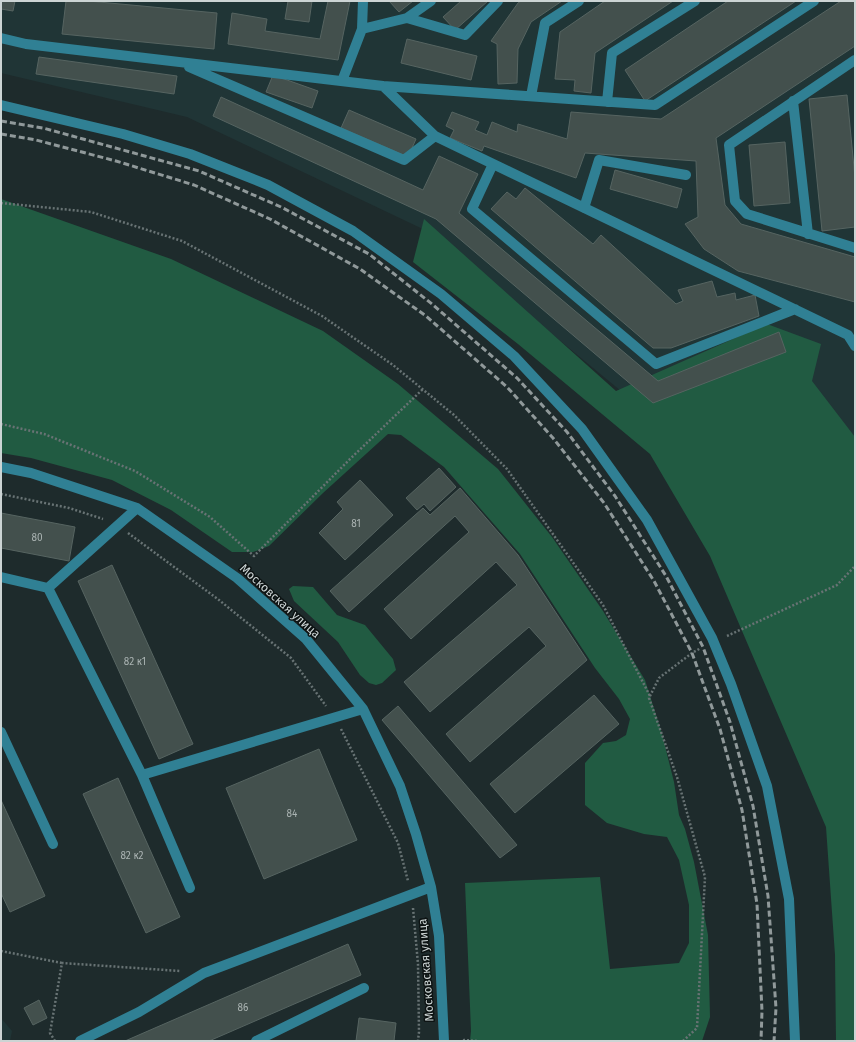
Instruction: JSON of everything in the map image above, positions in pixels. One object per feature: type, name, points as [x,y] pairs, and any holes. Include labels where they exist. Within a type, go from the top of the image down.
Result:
[{"type":"street","points":[[342,81],[362,29],[363,1]]},
{"type":"street","points":[[362,29],[407,18],[431,1]]},
{"type":"street","points":[[407,18],[465,36],[498,1]]},
{"type":"street","points":[[531,96],[545,24],[579,1]]},
{"type":"street","points":[[607,102],[612,53],[695,1]]},
{"type":"street","points":[[1,38],[26,44],[383,86],[655,105],[814,1]]},
{"type":"street","points":[[855,60],[730,145],[735,201],[747,214],[855,248]]},
{"type":"street","points":[[177,62],[404,160],[435,136]]},
{"type":"street","points":[[383,86],[435,136],[848,335],[855,346]]},
{"type":"street","points":[[793,101],[808,234]]},
{"type":"street","points":[[1,105],[12,106],[123,134],[190,154],[268,185],[353,231],[441,294],[514,356],[582,429],[647,520],[714,643],[731,684],[768,786],[789,899],[795,1041]]},
{"type":"street","points":[[584,208],[600,160],[686,175]]},
{"type":"street","points":[[493,164],[472,209],[656,364],[795,309]]},
{"type":"street","name":"Московская улица","points":[[1,467],[31,473],[137,508],[236,578],[306,639],[363,709],[400,786],[416,834],[431,887],[439,936],[444,1041]]},
{"type":"street","points":[[48,588],[137,508]]},
{"type":"street","points":[[1,577],[48,588]]},
{"type":"street","points":[[48,588],[142,775],[190,888]]},
{"type":"street","points":[[142,775],[363,709]]},
{"type":"street","points":[[1,732],[53,844]]},
{"type":"street","points":[[80,1041],[139,1012],[204,973],[431,887]]},
{"type":"street","points":[[256,1041],[364,988]]},
{"type":"path","points":[[1,203],[91,212],[182,241],[322,316],[393,365],[454,415],[507,469],[604,605],[650,696],[649,698],[677,777],[705,877],[697,1028],[683,1041]]},
{"type":"path","points":[[1,424],[44,434],[135,471],[210,517],[254,556],[344,465],[423,389]]},
{"type":"path","points":[[1,494],[69,508],[103,518],[117,525],[219,600],[291,658],[335,718],[398,843],[411,894],[418,964],[418,1041]]},
{"type":"path","points":[[650,696],[659,678],[692,653],[744,627],[837,585],[855,566]]},
{"type":"path","points":[[1,951],[62,963],[180,971]]},
{"type":"path","points":[[55,1041],[50,1033],[62,963]]},
{"type":"path","points":[[464,1041],[478,1041]]},
{"type":"shaded area","points":[[1,1],[274,1],[287,3],[288,1],[855,1],[855,455],[667,429],[427,231],[187,117],[1,73]]},
{"type":"shaded area","points":[[1,1018],[12,1031],[10,1041],[1,1041]]},
{"type":"green space","points":[[1,199],[171,259],[323,331],[398,384],[498,469],[552,537],[603,611],[645,680],[662,734],[674,782],[679,815],[685,829],[694,862],[708,935],[710,1017],[702,1041],[470,1041],[471,1031],[465,883],[600,877],[610,969],[679,963],[689,943],[689,905],[679,860],[667,837],[644,834],[607,823],[585,805],[585,763],[603,743],[616,741],[626,735],[630,719],[619,699],[595,668],[520,554],[444,467],[401,435],[388,434],[323,493],[269,546],[253,552],[232,552],[171,510],[112,480],[31,458],[1,453]]},
{"type":"green space","points":[[424,219],[616,391],[767,324],[821,344],[812,381],[855,437],[855,1041],[836,1041],[835,955],[826,827],[710,556],[650,454],[518,344],[413,262]]},
{"type":"green space","points":[[293,586],[313,587],[337,615],[365,625],[393,659],[396,670],[382,683],[376,685],[369,683],[360,675],[338,642],[294,601],[289,589]]},
{"type":"building","points":[[1,1],[15,1],[13,11],[1,9]]},
{"type":"building","points":[[66,1],[88,1],[217,13],[214,49],[62,34]]},
{"type":"building","points":[[288,1],[312,1],[309,22],[285,19]]},
{"type":"building","points":[[328,1],[350,1],[338,60],[228,44],[232,13],[267,19],[265,31],[320,39]]},
{"type":"building","points":[[389,1],[413,1],[399,12]]},
{"type":"building","points":[[461,1],[488,1],[455,30],[443,17]]},
{"type":"building","points":[[521,1],[562,1],[531,22],[518,49],[517,83],[498,84],[497,44],[491,41]]},
{"type":"building","points":[[605,1],[673,1],[595,53],[591,93],[574,91],[575,80],[555,79],[560,32]]},
{"type":"building","points":[[728,1],[796,1],[645,101],[625,70]]},
{"type":"building","points":[[841,1],[855,1],[855,46],[716,138],[725,205],[741,224],[855,257],[855,302],[738,271],[704,249],[685,224],[698,217],[696,161],[585,153],[576,178],[484,146],[482,151],[450,138],[454,130],[446,126],[452,112],[479,122],[475,130],[487,135],[492,122],[517,132],[518,124],[567,139],[571,112],[661,119]]},
{"type":"building","points":[[407,39],[477,56],[471,80],[401,63]]},
{"type":"building","points":[[39,57],[177,76],[174,94],[36,74]]},
{"type":"building","points":[[273,75],[318,91],[312,108],[266,92]]},
{"type":"building","points":[[847,95],[855,178],[855,227],[822,231],[809,99]]},
{"type":"building","points":[[221,97],[423,190],[439,156],[478,174],[459,213],[658,381],[779,332],[786,352],[653,403],[436,219],[213,116]]},
{"type":"building","points":[[349,110],[416,139],[408,157],[341,128]]},
{"type":"building","points":[[785,142],[790,203],[754,206],[749,145]]},
{"type":"building","points":[[615,170],[682,189],[677,208],[610,189]]},
{"type":"building","points":[[525,188],[593,244],[601,235],[676,304],[683,301],[678,290],[712,281],[717,297],[735,293],[736,300],[755,295],[759,316],[671,348],[653,348],[491,209],[507,192],[516,199]]},
{"type":"building","points":[[439,468],[456,487],[430,511],[424,504],[417,510],[406,498]]},
{"type":"building","points":[[360,480],[393,515],[345,560],[319,533],[343,509],[337,502]]},
{"type":"building","points":[[460,488],[518,555],[587,660],[470,762],[446,734],[546,646],[529,627],[430,712],[404,682],[517,585],[496,562],[411,639],[384,609],[469,532],[455,516],[349,612],[330,591],[423,508],[430,515]]},
{"type":"building","points":[[1,513],[75,527],[69,561],[1,548]]},
{"type":"building","points":[[112,565],[193,744],[159,759],[78,581]]},
{"type":"building","points":[[594,695],[619,724],[515,813],[490,784]]},
{"type":"building","points":[[398,706],[517,845],[500,858],[382,720]]},
{"type":"building","points":[[319,749],[357,840],[264,879],[226,788]]},
{"type":"building","points":[[118,778],[180,917],[146,933],[83,794]]},
{"type":"building","points":[[1,800],[45,896],[10,912],[1,893]]},
{"type":"building","points":[[348,944],[361,975],[209,1041],[125,1041]]},
{"type":"building","points":[[39,1000],[47,1018],[33,1025],[24,1008]]},
{"type":"building","points":[[359,1018],[396,1023],[394,1041],[356,1041]]},
{"type":"railway","points":[[1,121],[43,128],[199,171],[281,207],[369,254],[432,304],[517,378],[567,432],[615,496],[666,576],[703,647],[730,722],[753,806],[768,896],[776,1008],[774,1041]]},
{"type":"railway","points":[[1,134],[36,140],[116,161],[194,185],[270,219],[360,269],[426,316],[507,387],[553,438],[604,503],[654,581],[692,653],[720,729],[742,810],[757,904],[762,1011],[761,1041]]}]
